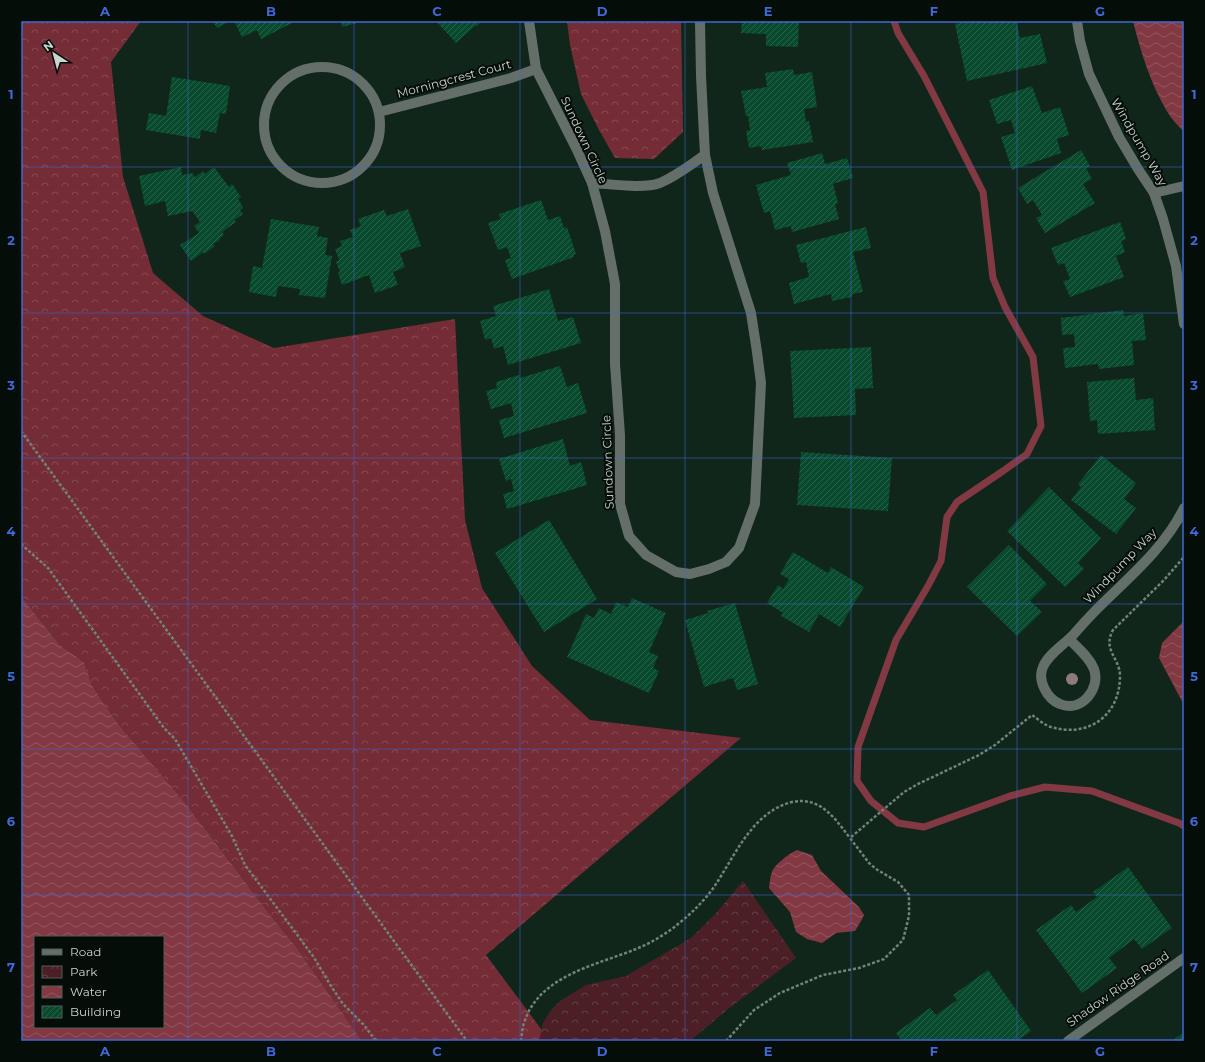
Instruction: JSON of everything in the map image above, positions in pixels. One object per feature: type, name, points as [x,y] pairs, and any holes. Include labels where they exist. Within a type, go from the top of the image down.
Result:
[{"type":"street","name":"Sundown Circle","points":[[529,21],[536,69],[592,183],[605,231],[615,284],[615,364],[620,435],[620,504],[629,536],[646,555],[676,572],[690,574],[709,569],[726,562],[740,548],[755,504],[761,383],[758,352],[751,313],[713,193],[705,155],[700,21]]},
{"type":"street","name":"Windpump Way","points":[[1077,21],[1080,41],[1089,74],[1119,137],[1154,193],[1176,266],[1184,324]]},
{"type":"street","points":[[330,67],[347,72],[362,82],[373,96],[379,112],[381,127],[378,142],[372,156],[362,169],[348,178],[332,183],[315,183],[299,179],[285,171],[269,148],[264,134],[264,119],[268,104],[274,93],[282,84],[296,73],[313,68],[330,67]]},
{"type":"street","name":"Morningcrest Court","points":[[379,112],[511,78],[536,69]]},
{"type":"street","points":[[592,183],[640,186],[658,183],[675,176],[705,155]]},
{"type":"street","points":[[1154,193],[1184,186]]},
{"type":"street","name":"Windpump Way","points":[[1069,639],[1087,657],[1094,669],[1096,683],[1093,691],[1087,698],[1074,705],[1068,706],[1061,705],[1048,695],[1042,681],[1041,673],[1043,666],[1048,659],[1163,543],[1177,523],[1184,508]]},
{"type":"street","name":"Shadow Ridge Road","points":[[1068,1041],[1184,958]]},
{"type":"path","points":[[21,431],[467,1041]]},
{"type":"path","points":[[21,544],[48,568],[164,728],[175,739],[232,836],[245,865],[313,956],[343,1004],[364,1025],[376,1041]]},
{"type":"path","points":[[850,838],[904,792]]},
{"type":"path","points":[[521,1041],[524,1021],[529,1011],[541,995],[559,981],[596,964],[637,948],[662,935],[688,916],[710,892],[744,839],[768,814],[785,804],[800,801],[819,805],[832,816],[869,863],[898,882],[909,895],[909,916],[903,940],[884,959],[859,968],[823,976],[780,993],[754,1010],[726,1041]]},
{"type":"green space","points":[[21,21],[141,21],[111,62],[123,177],[153,273],[203,316],[274,348],[455,319],[465,520],[482,588],[532,666],[590,720],[741,738],[486,955],[550,1041],[362,1041],[297,948],[183,800],[119,725],[92,685],[84,662],[60,645],[21,596]]},
{"type":"green space","points":[[567,21],[681,21],[683,132],[654,159],[615,158],[581,94],[570,45]]},
{"type":"green space","points":[[743,881],[796,958],[728,1009],[690,1041],[539,1041],[543,1023],[551,1010],[560,1001],[586,985],[626,976],[691,938],[718,911]]},
{"type":"water","points":[[1133,21],[1184,21],[1184,132],[1170,116],[1156,91],[1143,57]]},
{"type":"water","points":[[21,596],[60,645],[84,662],[92,685],[119,725],[183,800],[297,948],[362,1041],[21,1041]]},
{"type":"water","points":[[1184,621],[1184,705],[1159,658],[1162,643]]},
{"type":"water","points":[[797,850],[812,855],[821,871],[859,907],[864,915],[855,931],[836,933],[822,943],[807,939],[796,932],[790,912],[769,888],[771,875],[776,866],[783,859]]},
{"type":"building","points":[[213,21],[230,21],[217,28]]},
{"type":"building","points":[[234,21],[296,21],[261,39],[257,30],[242,37]]},
{"type":"building","points":[[341,21],[365,21],[342,27]]},
{"type":"building","points":[[436,21],[482,21],[456,43]]},
{"type":"building","points":[[742,21],[799,21],[798,47],[766,46],[766,34],[741,33]]},
{"type":"building","points":[[968,21],[1016,21],[1020,38],[1040,34],[1047,63],[967,81],[955,24]]},
{"type":"building","points":[[793,69],[794,75],[812,72],[817,107],[804,109],[806,122],[809,121],[813,142],[762,150],[761,146],[749,148],[746,131],[750,130],[741,91],[767,87],[765,73]]},
{"type":"building","points":[[172,77],[230,86],[226,114],[220,113],[216,133],[201,130],[200,139],[146,130],[149,113],[166,116]]},
{"type":"building","points":[[1032,86],[1042,113],[1060,107],[1069,135],[1057,139],[1061,153],[1012,170],[1001,137],[1015,133],[1011,120],[997,124],[989,100]]},
{"type":"building","points":[[1081,150],[1090,166],[1086,168],[1092,179],[1083,184],[1095,203],[1045,233],[1036,218],[1042,215],[1033,200],[1027,204],[1018,188]]},
{"type":"building","points":[[822,153],[825,164],[847,158],[853,178],[833,184],[838,203],[835,204],[839,219],[792,232],[791,226],[775,230],[770,211],[764,213],[756,185],[791,175],[787,163]]},
{"type":"building","points":[[181,167],[182,175],[192,173],[195,177],[203,171],[205,174],[214,167],[229,187],[232,184],[241,197],[238,199],[243,207],[240,210],[243,214],[234,220],[236,222],[222,232],[224,235],[219,239],[220,240],[213,244],[215,246],[204,254],[203,252],[191,261],[180,245],[199,233],[194,226],[200,222],[192,211],[168,216],[165,201],[145,206],[139,176]]},
{"type":"building","points":[[541,200],[548,220],[560,216],[564,228],[567,227],[576,254],[573,255],[574,257],[512,279],[505,260],[511,258],[507,247],[498,250],[488,223],[501,219],[499,214]]},
{"type":"building","points":[[408,209],[421,246],[400,253],[405,267],[393,272],[398,285],[375,293],[369,275],[342,285],[338,273],[340,272],[336,262],[339,260],[335,249],[342,246],[340,241],[353,237],[350,230],[361,226],[358,219],[384,210],[387,216]]},
{"type":"building","points":[[271,219],[319,227],[317,236],[328,238],[325,255],[332,256],[325,298],[299,295],[300,289],[278,286],[276,297],[249,292],[253,266],[262,268]]},
{"type":"building","points":[[1120,222],[1126,239],[1121,241],[1125,252],[1116,256],[1124,277],[1070,297],[1063,281],[1070,279],[1064,263],[1058,265],[1051,248]]},
{"type":"building","points":[[866,227],[871,248],[853,252],[863,292],[852,294],[852,297],[832,301],[831,294],[794,304],[789,283],[809,277],[806,262],[801,263],[796,245]]},
{"type":"building","points":[[549,289],[558,321],[573,317],[581,343],[508,365],[503,346],[494,349],[491,338],[485,340],[480,321],[496,316],[493,306]]},
{"type":"building","points":[[1123,310],[1124,316],[1143,313],[1146,340],[1132,341],[1134,365],[1099,369],[1098,364],[1065,368],[1063,348],[1075,347],[1074,334],[1062,335],[1061,318]]},
{"type":"building","points":[[871,347],[873,388],[855,389],[856,415],[794,418],[790,351]]},
{"type":"building","points":[[560,366],[567,387],[578,383],[587,413],[504,438],[499,420],[514,416],[511,403],[491,409],[486,391],[497,388],[496,382],[519,375],[520,378]]},
{"type":"building","points":[[1134,378],[1136,400],[1153,398],[1155,430],[1098,434],[1097,420],[1090,421],[1087,382]]},
{"type":"building","points":[[563,439],[570,466],[581,462],[587,485],[507,509],[503,494],[514,491],[511,479],[506,481],[499,459]]},
{"type":"building","points":[[801,452],[892,458],[888,511],[797,505]]},
{"type":"building","points":[[1101,455],[1136,483],[1124,499],[1136,508],[1116,534],[1071,500],[1081,487],[1078,484]]},
{"type":"building","points":[[1049,487],[1101,538],[1078,563],[1084,569],[1065,587],[1007,531]]},
{"type":"building","points":[[549,520],[597,599],[544,632],[495,553]]},
{"type":"building","points":[[1009,545],[1047,584],[1030,601],[1042,612],[1017,636],[967,587]]},
{"type":"building","points":[[793,552],[828,573],[831,567],[864,587],[840,627],[819,614],[809,632],[781,616],[783,613],[767,603],[778,585],[783,589],[789,579],[780,574]]},
{"type":"building","points":[[632,598],[666,613],[649,652],[658,656],[653,668],[659,671],[649,693],[567,657],[586,614],[594,618],[599,608],[611,614],[616,602],[628,607]]},
{"type":"building","points":[[735,603],[758,684],[737,690],[733,678],[704,687],[685,620],[708,613],[707,611]]},
{"type":"building","points":[[1128,867],[1172,928],[1142,949],[1134,939],[1109,958],[1117,968],[1082,993],[1036,930],[1071,905],[1076,912],[1097,897],[1093,892]]},
{"type":"building","points":[[988,970],[1031,1031],[1017,1041],[902,1041],[896,1033],[930,1008],[936,1015],[957,1000],[953,995]]},
{"type":"building","points":[[1184,1032],[1184,1041],[1172,1041]]},
{"type":"waterway","points":[[894,21],[898,33],[924,76],[983,192],[993,278],[1005,307],[1033,357],[1041,426],[1027,454],[957,502],[947,517],[941,561],[896,640],[858,747],[857,781],[871,801],[898,823],[924,827],[1010,796],[1045,787],[1092,791],[1184,826]]}]
